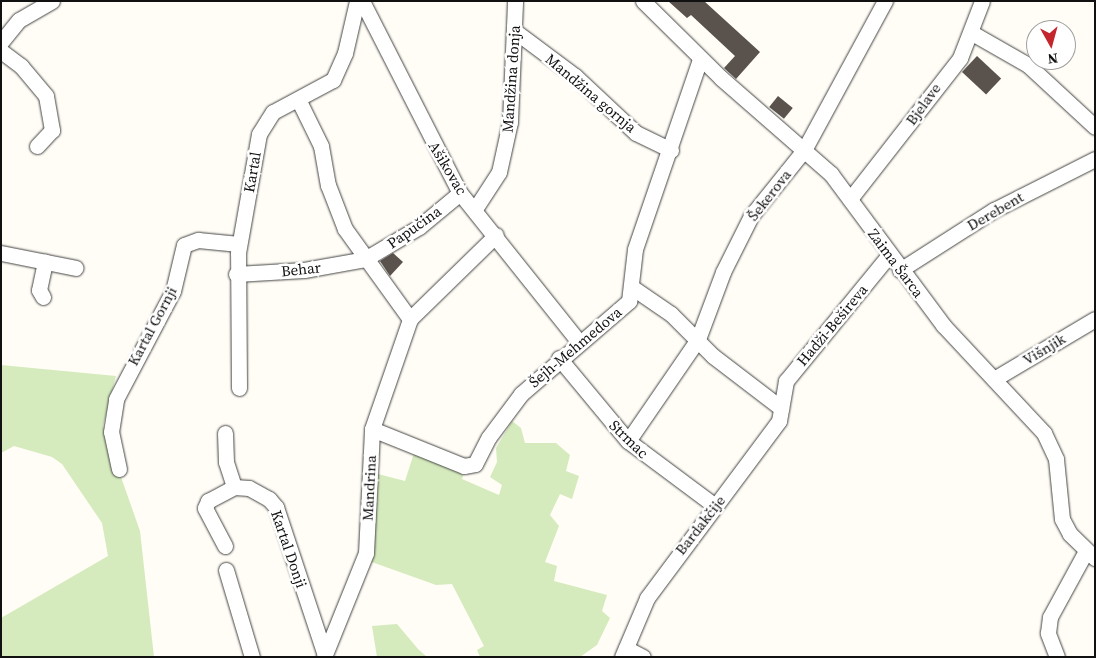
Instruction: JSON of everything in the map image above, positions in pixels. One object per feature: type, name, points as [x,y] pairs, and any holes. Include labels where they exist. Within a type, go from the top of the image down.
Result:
[{"type":"street","points":[[1,42],[20,20],[52,1]]},
{"type":"street","name":"Kartal","points":[[239,388],[236,274],[239,244],[259,134],[273,112],[325,87],[338,71],[357,1]]},
{"type":"street","name":"Ašikovac","points":[[362,1],[460,193],[496,235],[579,342]]},
{"type":"street","name":"Mandžina donja","points":[[475,209],[498,172],[510,122],[516,32],[515,1]]},
{"type":"street","name":"Zaima Šarca","points":[[643,1],[700,59],[832,174],[900,270],[943,325],[1050,441],[1056,459],[1062,519],[1070,534],[1091,554]]},
{"type":"street","name":"Šekerova","points":[[628,441],[698,339],[723,272],[750,216],[804,150],[885,1]]},
{"type":"street","name":"Bjelave","points":[[850,199],[960,58],[972,33],[982,1]]},
{"type":"street","name":"Mandžina gornja","points":[[516,32],[575,76],[636,132],[670,150]]},
{"type":"street","points":[[972,33],[1028,66],[1095,127]]},
{"type":"street","points":[[1,52],[21,66],[46,96],[52,130],[38,146]]},
{"type":"street","name":"Šejh-Mehmedova","points":[[372,429],[464,466],[475,464],[521,394],[559,358],[629,301],[633,288],[635,249],[700,59]]},
{"type":"street","points":[[299,101],[321,146],[336,211],[366,259],[410,319]]},
{"type":"street","name":"Derebent","points":[[900,270],[994,210],[1095,159]]},
{"type":"street","name":"Papučina","points":[[366,259],[419,227],[460,193]]},
{"type":"street","name":"Mandrina","points":[[325,656],[366,553],[372,429],[410,319],[496,235]]},
{"type":"street","name":"Kartal Gornji","points":[[119,469],[111,432],[116,399],[173,291],[184,245],[198,240],[239,244]]},
{"type":"street","points":[[1,253],[76,268]]},
{"type":"street","name":"Hadži-Bešireva","points":[[781,403],[790,376],[856,300],[889,255]]},
{"type":"street","name":"Behar","points":[[236,274],[304,270],[366,259]]},
{"type":"street","points":[[43,296],[39,290],[45,262]]},
{"type":"street","points":[[633,288],[671,314],[714,356],[781,403]]},
{"type":"street","name":"Višnjik","points":[[994,379],[1095,319]]},
{"type":"street","name":"Strmac","points":[[559,358],[628,441],[714,505]]},
{"type":"street","name":"Bardakčije","points":[[624,652],[647,598],[714,505],[764,443],[779,421],[781,403]]},
{"type":"street","points":[[224,433],[226,462],[234,487],[208,501],[205,508],[225,546]]},
{"type":"street","name":"Kartal Donji","points":[[234,487],[249,488],[276,507],[325,656]]},
{"type":"street","points":[[1057,657],[1048,633],[1050,617],[1091,554]]},
{"type":"street","points":[[226,570],[252,657]]},
{"type":"street","points":[[624,652],[643,657]]},
{"type":"green space","points":[[1,365],[116,376],[103,426],[140,531],[154,657],[1,657],[1,618],[108,556],[102,523],[62,464],[52,457],[14,446],[1,453]]},
{"type":"green space","points":[[512,421],[521,428],[525,443],[556,443],[570,455],[566,471],[579,476],[572,499],[560,494],[550,515],[559,526],[545,562],[557,566],[554,581],[607,595],[602,611],[610,618],[597,645],[580,657],[480,657],[477,650],[484,646],[452,584],[436,585],[369,561],[378,474],[405,481],[414,453],[465,470],[462,479],[499,495],[502,485],[490,477],[497,462],[496,448]]},
{"type":"green space","points":[[397,624],[427,657],[377,657],[372,626]]},
{"type":"building","points":[[668,1],[704,1],[760,52],[736,79],[724,68],[735,56],[691,15],[687,18]]},
{"type":"building","points":[[977,56],[1001,79],[986,95],[962,72]]},
{"type":"building","points":[[778,96],[793,108],[784,119],[769,107]]},
{"type":"building","points":[[393,253],[403,262],[390,276],[380,261]]}]
